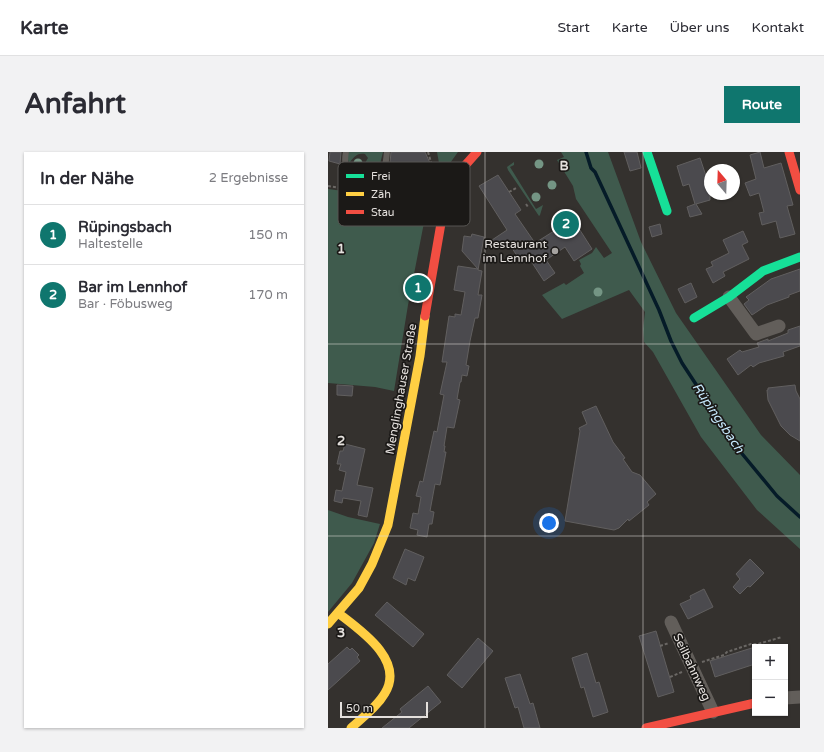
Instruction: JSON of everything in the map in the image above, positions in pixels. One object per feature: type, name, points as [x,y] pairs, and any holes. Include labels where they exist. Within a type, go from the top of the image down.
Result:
[{"type":"street","name":"Menglinghauser Straße","points":[[468,162],[477,152]]},
{"type":"street","points":[[648,152],[667,212]]},
{"type":"street","points":[[789,152],[800,190]]},
{"type":"street","name":"Menglinghauser Straße","points":[[328,624],[359,588],[369,570],[388,525],[420,356],[429,289],[440,226]]},
{"type":"street","points":[[694,318],[729,297],[763,271],[800,257]]},
{"type":"street","points":[[729,297],[756,334],[779,326]]},
{"type":"street","points":[[338,613],[352,624],[382,654],[388,661],[390,672],[387,690],[351,728]]},
{"type":"street","name":"Seilbahnweg","points":[[671,622],[713,712]]},
{"type":"street","points":[[788,698],[800,697]]},
{"type":"street","points":[[646,728],[752,704]]},
{"type":"lane","points":[[345,162],[346,152]]},
{"type":"lane","points":[[385,162],[387,152]]},
{"type":"path","points":[[428,152],[431,162]]},
{"type":"path","points":[[328,186],[338,188]]},
{"type":"path","points":[[509,192],[516,188]]},
{"type":"path","points":[[691,667],[751,644],[758,644],[782,637]]},
{"type":"green space","points":[[349,152],[383,152],[380,162],[366,162],[368,158],[365,154],[358,155],[350,162],[347,158]]},
{"type":"green space","points":[[437,152],[458,152],[451,162],[439,162]]},
{"type":"green space","points":[[561,152],[608,152],[641,242],[676,313],[761,435],[800,475],[800,549],[757,510],[701,437],[653,352],[644,342],[643,329],[645,312],[629,290],[562,319],[542,295],[564,283],[566,285],[584,273],[580,266],[581,264],[579,260],[592,253],[596,247],[604,258],[612,253],[576,199],[573,186],[557,160],[564,157]]},
{"type":"green space","points":[[514,162],[514,165],[510,167],[536,209],[543,205],[539,216],[508,170],[507,167]]},
{"type":"green space","points":[[328,189],[338,190],[338,226],[423,226],[408,305],[394,391],[375,387],[328,383]]},
{"type":"green space","points":[[328,510],[348,517],[380,524],[374,543],[352,583],[328,612]]},
{"type":"building","points":[[330,152],[341,152],[340,162],[338,162],[338,163],[329,161]]},
{"type":"building","points":[[391,152],[425,152],[430,162],[390,162]]},
{"type":"building","points":[[624,152],[637,152],[641,168],[630,171]]},
{"type":"building","points":[[760,152],[764,168],[781,163],[793,205],[787,206],[795,234],[780,238],[776,221],[762,225],[759,213],[764,212],[759,193],[750,196],[745,183],[756,179],[750,155]]},
{"type":"building","points":[[700,158],[704,170],[704,200],[710,200],[696,204],[702,214],[690,217],[687,207],[695,204],[689,184],[683,186],[677,166]]},
{"type":"building","points":[[498,175],[521,210],[515,214],[535,243],[554,231],[552,228],[571,216],[592,249],[574,261],[565,247],[546,260],[555,273],[544,281],[527,255],[520,260],[507,241],[497,248],[492,240],[507,230],[479,186]]},
{"type":"building","points":[[660,224],[662,234],[652,237],[649,227]]},
{"type":"building","points":[[743,231],[748,242],[742,245],[749,259],[723,272],[725,276],[713,283],[706,269],[713,266],[711,262],[729,253],[723,240]]},
{"type":"building","points":[[472,234],[484,237],[478,270],[482,271],[478,295],[482,295],[478,318],[475,318],[470,341],[466,365],[469,366],[467,376],[462,375],[460,382],[457,399],[460,400],[454,428],[447,427],[444,446],[444,452],[446,452],[441,480],[440,485],[435,484],[430,511],[434,512],[432,524],[429,524],[427,537],[417,535],[418,530],[410,528],[413,513],[418,514],[421,497],[416,496],[420,481],[423,482],[434,431],[437,432],[444,395],[440,394],[447,362],[442,362],[449,316],[455,317],[455,314],[461,315],[465,292],[454,290],[458,266],[478,269],[462,251],[464,236],[471,237]]},
{"type":"building","points":[[800,269],[800,291],[789,295],[789,297],[767,305],[752,315],[744,304],[749,300],[746,297],[771,279]]},
{"type":"building","points":[[691,283],[697,297],[685,303],[678,289]]},
{"type":"building","points":[[800,326],[800,346],[783,352],[784,356],[759,363],[753,367],[751,365],[738,375],[727,359],[740,350],[742,352],[759,347],[757,343],[768,339],[768,341],[788,333],[788,330]]},
{"type":"building","points":[[337,385],[353,386],[352,396],[337,395]]},
{"type":"building","points":[[795,385],[800,399],[800,441],[790,435],[781,426],[768,400],[767,390],[768,388]]},
{"type":"building","points":[[596,406],[613,442],[625,458],[623,459],[632,472],[640,475],[656,494],[647,502],[649,505],[629,521],[628,519],[619,528],[614,530],[565,521],[580,431],[579,428],[587,424],[582,412]]},
{"type":"building","points":[[345,444],[365,449],[357,485],[373,488],[367,517],[358,515],[361,501],[343,498],[342,503],[334,501],[336,490],[342,491],[346,472],[339,470],[341,464],[337,464],[340,451],[343,451]]},
{"type":"building","points":[[405,549],[424,557],[415,581],[408,578],[406,585],[393,578]]},
{"type":"building","points":[[750,559],[764,573],[750,587],[748,586],[740,594],[733,587],[740,579],[736,574]]},
{"type":"building","points":[[704,589],[713,607],[688,619],[680,604],[691,599],[690,596]]},
{"type":"building","points":[[387,602],[424,634],[413,647],[375,615]]},
{"type":"building","points":[[656,631],[674,692],[658,697],[639,636]]},
{"type":"building","points":[[478,638],[493,651],[462,688],[447,675]]},
{"type":"building","points":[[347,647],[350,650],[352,648],[359,655],[357,657],[360,661],[328,690],[328,664]]},
{"type":"building","points":[[752,648],[752,665],[715,677],[710,661]]},
{"type":"building","points":[[587,653],[596,683],[599,682],[608,712],[593,717],[584,687],[581,688],[572,658]]},
{"type":"building","points":[[520,674],[530,704],[533,703],[540,728],[524,728],[518,707],[515,708],[505,678]]},
{"type":"building","points":[[428,686],[441,702],[409,728],[382,728],[402,712],[400,709]]},
{"type":"waterway","name":"Rüpingsbach","points":[[586,152],[591,168],[595,172],[682,363],[739,450],[777,496],[800,517]]},
{"type":"traffic: fast","points":[[647,152],[667,211]]},
{"type":"traffic: fast","points":[[694,318],[729,297],[763,271],[800,257]]},
{"type":"traffic: slow","points":[[328,624],[359,588],[372,564],[388,525],[420,356],[425,316]]},
{"type":"traffic: slow","points":[[338,613],[368,637],[385,658],[389,669],[390,681],[382,698],[370,712],[351,728]]},
{"type":"traffic: jam","points":[[468,162],[477,152]]},
{"type":"traffic: jam","points":[[789,152],[800,190]]},
{"type":"traffic: jam","points":[[425,316],[441,226]]},
{"type":"traffic: jam","points":[[646,728],[752,704]]},
{"type":"place","name":"Bar im Lennhof","points":[[566,224]]},
{"type":"place","name":"Restaurant im Lennhof","points":[[555,251]]},
{"type":"place","name":"Rüpingsbach","points":[[418,288]]}]
